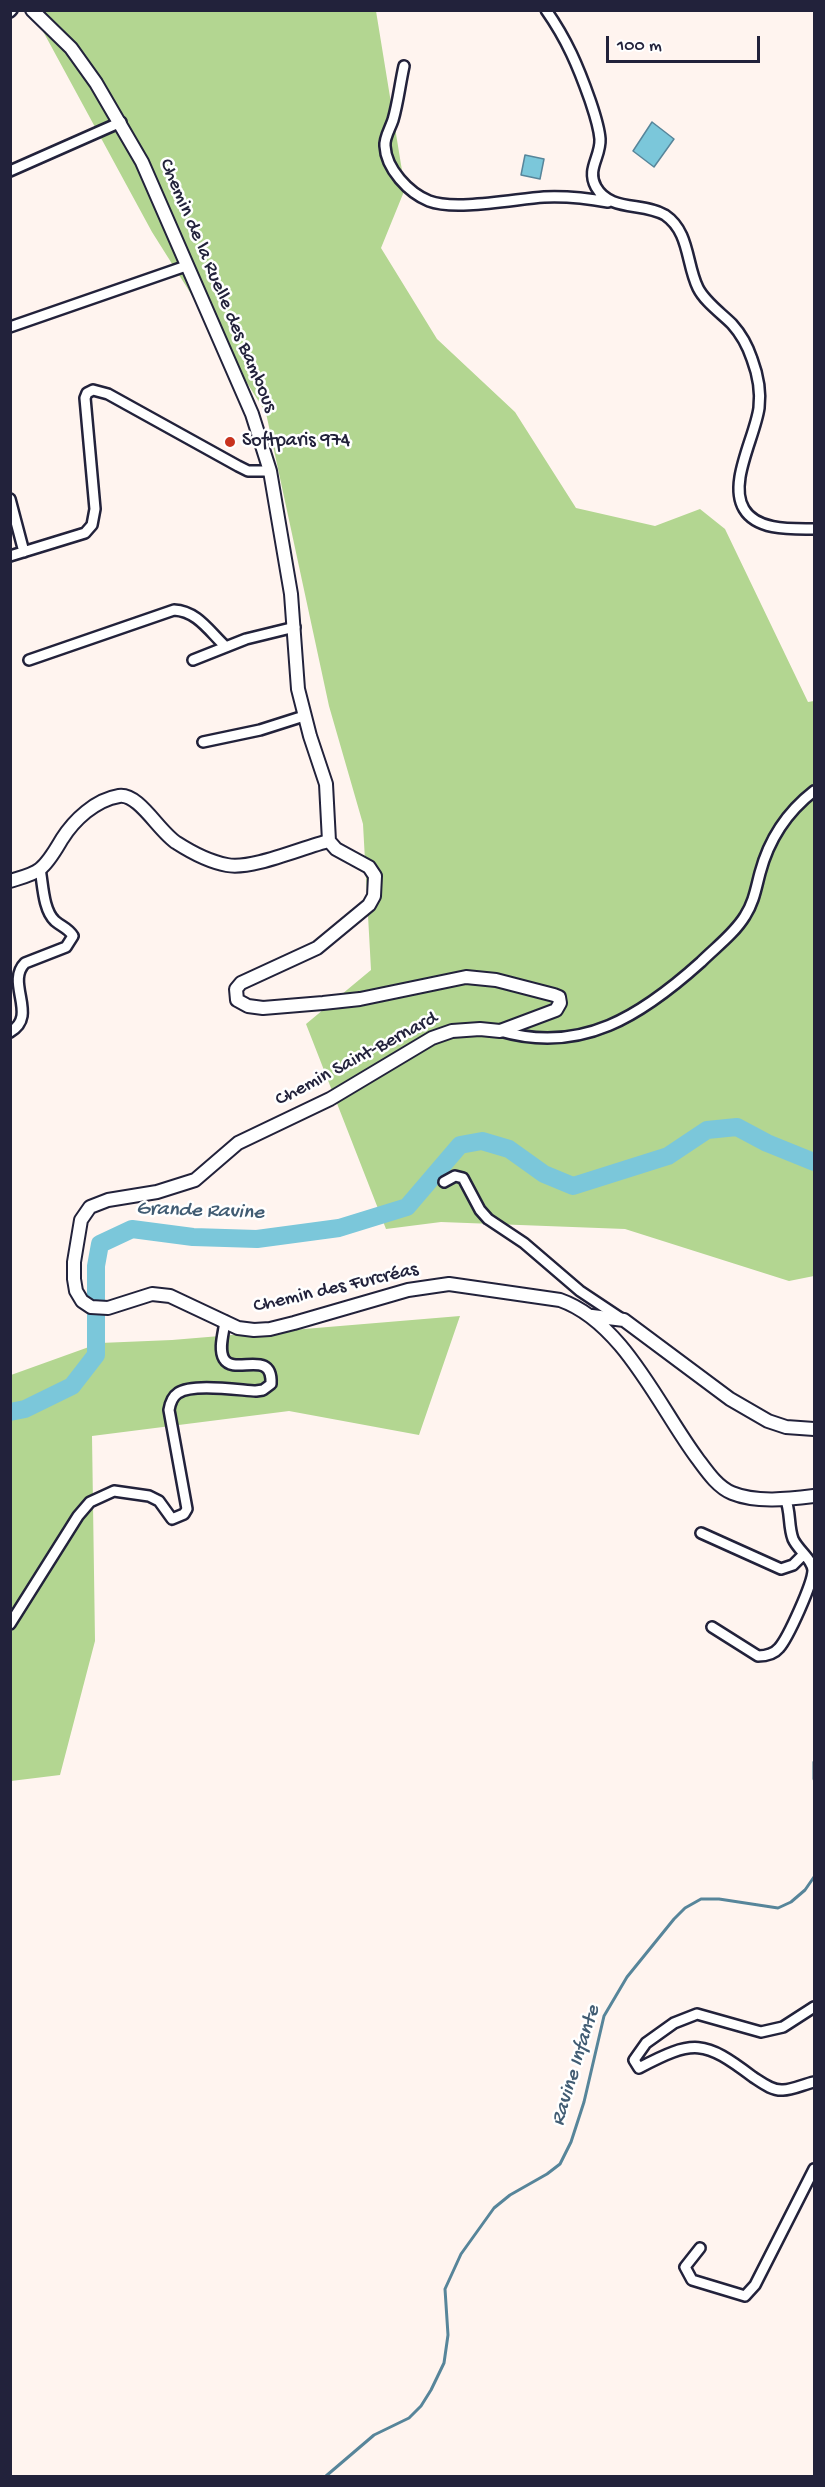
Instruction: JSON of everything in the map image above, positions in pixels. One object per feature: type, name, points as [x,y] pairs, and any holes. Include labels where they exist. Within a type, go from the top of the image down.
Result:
[{"type":"street","name":"Chemin de la Ruelle des Bambous","points":[[32,10],[71,48],[121,122],[142,162],[252,414],[270,471],[295,627],[298,689],[329,798],[329,841]]},
{"type":"street","points":[[546,10],[572,51],[592,106],[600,141],[592,177],[601,194],[611,202]]},
{"type":"street","points":[[404,66],[393,119],[384,144],[386,158],[393,171],[414,192],[429,201],[448,205],[576,197],[652,210],[671,221],[687,247],[694,280],[701,294],[734,326],[748,350],[760,388],[760,405],[753,437],[741,474],[740,503],[745,512],[766,526],[814,529]]},
{"type":"street","points":[[10,171],[121,122]]},
{"type":"street","points":[[10,327],[186,266]]},
{"type":"street","points":[[10,556],[80,536],[92,525],[95,509],[84,398],[93,390],[108,394],[248,471],[270,471]]},
{"type":"street","points":[[10,499],[24,552]]},
{"type":"street","points":[[29,660],[174,610],[198,618],[225,646]]},
{"type":"street","points":[[193,660],[225,646],[295,627]]},
{"type":"street","points":[[203,742],[260,730],[304,716]]},
{"type":"street","name":"Chemin Saint-Bernard","points":[[108,1308],[91,1307],[82,1301],[74,1280],[74,1262],[81,1220],[90,1206],[108,1200],[157,1192],[195,1180],[238,1143],[330,1099],[432,1038],[452,1031],[480,1029],[539,1039],[561,1039],[585,1035],[625,1019],[690,971],[732,932],[746,915],[755,894],[769,846],[780,824],[814,791]]},
{"type":"street","points":[[10,881],[40,869],[63,837],[85,813],[100,803],[119,796],[133,799],[156,826],[177,843],[228,865],[242,866],[264,861],[329,841],[336,849],[369,867],[375,876],[374,896],[369,905],[317,948],[241,984],[236,989],[237,1000],[248,1006],[262,1008],[323,1004],[360,999],[466,977],[496,980],[559,997],[560,1003],[556,1010],[500,1031]]},
{"type":"street","points":[[10,1032],[17,1028],[22,1020],[23,1009],[17,979],[20,968],[25,963],[66,947],[73,936],[50,914],[40,869]]},
{"type":"street","points":[[444,1182],[455,1176],[463,1178],[480,1210],[488,1219],[524,1243],[580,1291],[624,1320],[747,1410],[777,1424],[814,1429]]},
{"type":"street","name":"Chemin des Furcréas","points":[[108,1308],[152,1294],[170,1296],[238,1328],[254,1330],[270,1329],[408,1290],[449,1284],[560,1300],[577,1305],[592,1316],[617,1343],[688,1446],[718,1484],[731,1493],[758,1499],[814,1496]]},
{"type":"street","points":[[592,1316],[624,1320]]},
{"type":"street","points":[[617,1343],[614,1326],[624,1320]]},
{"type":"street","points":[[10,1624],[78,1516],[90,1502],[114,1491],[138,1494],[159,1501],[172,1519],[184,1514],[187,1509],[173,1441],[169,1410],[171,1401],[178,1393],[191,1389],[256,1391],[263,1390],[271,1384],[268,1370],[261,1364],[233,1365],[224,1359],[222,1351],[225,1321]]},
{"type":"street","points":[[712,1627],[758,1656],[766,1656],[779,1648],[808,1591],[813,1571],[811,1563],[803,1555],[793,1537],[789,1506],[785,1498]]},
{"type":"street","points":[[701,1533],[781,1569],[793,1565],[803,1555]]},
{"type":"street","points":[[814,2007],[783,2027],[761,2032],[697,2014],[674,2023],[646,2043],[634,2060],[639,2068],[683,2048],[706,2047],[735,2063],[765,2085],[782,2091],[814,2082]]},
{"type":"street","points":[[699,2248],[685,2267],[692,2280],[745,2296],[756,2285],[814,2169]]},
{"type":"green space","points":[[32,11],[376,11],[405,189],[381,248],[437,339],[515,412],[576,508],[655,526],[700,509],[725,529],[808,702],[814,701],[814,1276],[789,1281],[625,1229],[441,1222],[386,1229],[306,1024],[371,970],[363,824],[329,706],[266,413],[152,232]]},
{"type":"green space","points":[[460,1316],[419,1435],[289,1411],[92,1436],[95,1641],[60,1775],[11,1781],[11,1375],[100,1343],[172,1340]]},
{"type":"water","points":[[652,122],[674,139],[654,167],[633,151]]},
{"type":"water","points":[[525,155],[544,159],[540,179],[521,175]]},
{"type":"waterway","name":"Grande Ravine","points":[[10,1412],[25,1409],[72,1386],[96,1355],[96,1266],[100,1244],[132,1229],[193,1237],[257,1239],[339,1228],[407,1207],[460,1145],[482,1141],[509,1149],[544,1174],[573,1186],[668,1156],[707,1130],[737,1127],[767,1143],[814,1162]]},
{"type":"waterway","name":"Ravine Infante","points":[[814,1762],[814,1779]]},
{"type":"waterway","name":"Ravine Infante","points":[[326,2476],[374,2435],[409,2418],[421,2406],[431,2390],[444,2363],[448,2335],[445,2289],[461,2254],[494,2208],[510,2195],[560,2164],[571,2142],[584,2102],[604,2016],[627,1977],[674,1919],[685,1908],[701,1899],[719,1899],[778,1908],[791,1902],[805,1890],[814,1877]]},
{"type":"place","name":"Softparis 974","points":[[230,442]]}]
